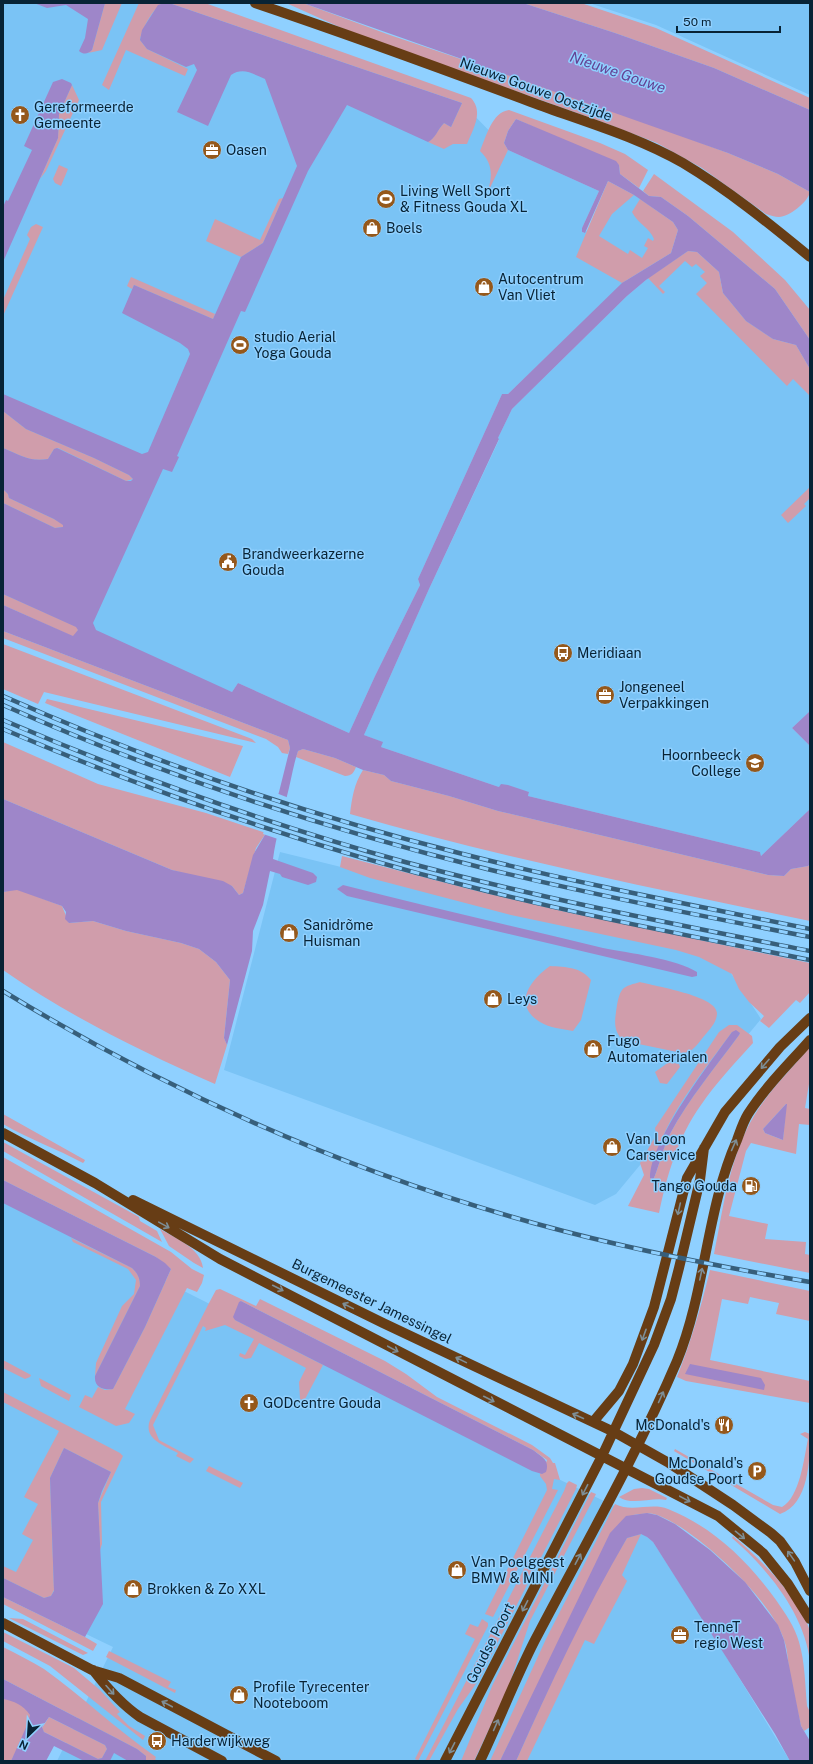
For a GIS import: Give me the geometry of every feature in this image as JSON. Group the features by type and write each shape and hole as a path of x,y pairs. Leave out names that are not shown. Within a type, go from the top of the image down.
{"main road":[{"name":"Nieuwe Gouwe Oostzijde","path":"254,3 631,138 683,164 737,200 810,257"},
{"name":"Nieuwe Gouwe Oostzijde","path":"788,240 810,264"},
{"path":"593,1422 619,1391 633,1364 654,1307 687,1178 730,1106 780,1047 810,1018"},
{"path":"480,1761 534,1643 656,1408 687,1334 728,1160 748,1115 773,1082 810,1040"},
{"name":"Burgemeester Jamessingel","path":"3,1132 95,1183 220,1259 329,1314 417,1362 602,1456"},
{"path":"614,1432 654,1345 668,1306 679,1268 700,1180 704,1148"},
{"name":"Burgemeester Jamessingel","path":"95,1183 172,1218 383,1323 637,1444"},
{"name":"Goudse Poort","path":"445,1761 614,1432"},
{"path":"637,1444 733,1505 780,1541 795,1562 810,1591"},
{"path":"602,1456 718,1516 763,1553 788,1584 810,1619"},
{"path":"3,1623 92,1670 119,1678 276,1761"},
{"path":"92,1670 111,1692 140,1717 222,1761"}],"shaded area":[{"path":"3,3 141,3 158,5 169,3 462,103 508,150 599,191 582,228 582,232 584,233 633,194 645,202 678,230 508,394 502,394 418,579 420,585 375,676 349,733 238,683 232,692 3,605"},
{"path":"105,3 122,3 102,50 88,53 92,50"},
{"path":"139,3 164,3 160,5 152,14 143,30 140,40 147,49 188,69 185,76 126,50 109,90 102,85"},
{"path":"169,3 205,3 471,98 475,103 477,115 467,144 453,144 444,149 428,142 433,138 444,123 451,127 462,103"},
{"path":"286,3 303,3 387,34 628,116 728,153 778,174 810,192 809,196 793,212 779,217 766,214 702,168 657,143 353,33"},
{"path":"523,3 581,3 656,28 810,98 810,110 714,68 615,33"},
{"path":"589,3 810,3 810,95 656,25"},
{"path":"72,85 79,100 46,171 40,179 58,138 59,114"},
{"path":"509,110 600,143 625,154 648,170 639,188 620,174 619,165 516,119 508,131 504,143 508,150 488,190 491,179 489,164 480,151 487,132 494,120 498,115"},
{"path":"59,165 68,169 61,186 55,183 53,179"},
{"path":"654,174 733,232 785,280 810,310 810,340 775,289 688,216 661,197 649,196 643,191"},
{"path":"608,181 634,195 612,214 599,236 628,254 630,250 642,258 648,248 644,246 648,238 653,241 654,239 650,232 632,212 640,199 673,222 678,230 671,253 622,283 576,257"},
{"path":"283,198 263,243 241,257 206,241 215,219 260,240 279,199"},
{"path":"36,224 43,227 3,316 3,300 30,239 27,235 31,227"},
{"path":"688,251 746,321 773,339 810,369 810,711 792,728 810,746 810,809 761,856 760,852 528,796 529,792 499,787 381,747 382,742 364,735 512,409 627,296 646,280"},
{"path":"688,251 697,252 719,272 723,293 746,321 773,339 796,345 810,369 810,396 793,379 787,386 696,294 707,283 700,276 705,272 696,264 692,267 685,261 659,286 665,292 663,294 648,278"},
{"path":"131,277 215,314 213,319 134,285 132,289 127,286"},
{"path":"3,411 26,429 94,458 129,475 133,479 126,481 58,448 54,449 48,459 35,460 3,448"},
{"path":"810,487 810,498 804,504 806,506 788,523 781,515"},
{"path":"3,489 8,494 9,498 54,519 64,525 63,527 55,528 3,503"},
{"path":"3,594 77,627 78,630 74,637 3,605"},
{"path":"3,631 288,740 290,748 288,754 282,753 278,747 266,739 3,638"},
{"path":"3,644 252,739 256,743 44,692 38,704 3,689"},
{"path":"47,699 243,746 230,777 45,703"},
{"path":"3,742 98,784 206,813 266,833 256,848 243,893 239,895 232,886 172,870 3,799"},
{"path":"303,749 335,758 356,767 352,773 345,776 296,757 298,751"},
{"path":"363,770 384,775 391,781 449,796 498,811 768,875 784,876 791,869 808,866 810,864 810,921 637,885 522,859 350,814 355,786"},
{"path":"280,852 723,961 761,1019 616,1194 595,1205 224,1070"},
{"path":"342,856 481,892 566,912 810,963 810,992 800,1003 796,1000 769,1028 760,1021 764,1016 749,1002 739,989 732,974 699,957 676,950 511,915 370,878 340,867"},
{"path":"17,889 62,906 69,923 93,921 126,931 181,943 199,949 216,962 230,980 224,1038 227,1045 215,1084 106,1032 54,1003 3,970 3,892"},
{"path":"550,966 573,968 583,972 591,980 581,1020 573,1031 548,1026 540,1022 527,1008 527,993 531,985 536,978"},
{"path":"640,982 671,989 707,1002 714,1007 717,1013 715,1022 698,1044 686,1053 624,1041 620,1037 615,1024 619,995 626,987"},
{"path":"729,1025 737,1025 752,1036 753,1043 713,1089 693,1117 674,1157 659,1213 628,1206 644,1175 640,1163 656,1135 655,1128 719,1032","holes":["732,1032 740,1033 677,1121 670,1134 654,1178 650,1178 657,1151 664,1135 690,1089"]},
{"path":"810,1047 810,1078 805,1108 810,1109 810,1125 799,1124 796,1154 751,1143 746,1151 729,1216 768,1224 765,1239 806,1242 805,1254 810,1255 810,1273 714,1254 729,1179 741,1142 759,1108 777,1084","holes":["786,1104 783,1140 765,1133 763,1129"]},
{"path":"669,1062 679,1064 680,1067 667,1084 660,1083 655,1072"},
{"path":"3,1114 85,1160 84,1162 83,1163 3,1124"},
{"path":"3,1142 139,1217 140,1221 157,1231 162,1242 3,1151"},
{"path":"3,1157 171,1252 192,1269 204,1275 197,1292 187,1288 125,1409 135,1414 129,1423 116,1426 79,1407 85,1395 92,1398 98,1387 105,1390 113,1389 145,1327 171,1269 156,1257 3,1180"},
{"path":"3,1200 548,1474 633,1515 647,1537 653,1542 706,1624 790,1761 57,1761 113,1647 3,1594"},
{"path":"160,1229 180,1240 192,1249 198,1255 203,1268 169,1246"},
{"path":"71,1238 132,1268 140,1281 140,1286 95,1376 96,1363 122,1306 134,1294 136,1280 128,1269 73,1242"},
{"path":"710,1270 810,1291 810,1321 776,1314 779,1303 750,1297 748,1304 722,1299 710,1360 810,1381 810,1403 686,1381 677,1377 687,1351"},
{"path":"220,1289 256,1306 260,1299 385,1361 406,1374 437,1397 532,1445 550,1458 553,1463 555,1463 560,1480 554,1479 552,1489 558,1490 493,1617 485,1614 547,1490 546,1484 540,1476 540,1473 542,1474 547,1460 533,1450 241,1301 235,1320 323,1365 304,1401 300,1399 299,1382 306,1368 259,1343 251,1358 245,1359 239,1356 240,1353 245,1355 254,1339 225,1325 205,1331 206,1328 203,1326 153,1425 159,1440 194,1459 190,1463 176,1456 178,1453 156,1441 152,1437 149,1432 150,1420 209,1303 216,1290"},
{"path":"3,1360 31,1375 30,1377 25,1379 3,1368"},
{"path":"39,1378 71,1395 69,1401 41,1386"},
{"path":"3,1392 120,1453 123,1456 101,1502 102,1544 100,1550 98,1503 111,1472 64,1448 50,1478 54,1590 51,1596 44,1598 3,1578 3,1566 16,1572 33,1540 22,1534 38,1504 24,1497 59,1431 3,1402"},
{"path":"805,1432 810,1434 806,1480 797,1501 790,1509 780,1514 674,1451 675,1449 773,1505 782,1507 793,1495 797,1486 803,1466 808,1439 800,1434"},
{"path":"209,1466 243,1483 240,1488 206,1471"},
{"path":"569,1481 577,1485 576,1489 478,1681 458,1709 429,1761 425,1761 567,1483"},
{"path":"634,1489 649,1489 667,1498 666,1500 629,1501 619,1497"},
{"path":"591,1492 596,1494 530,1621 508,1689 474,1761 461,1761 493,1684"},
{"path":"615,1504 628,1508 662,1507 684,1516 715,1535 754,1572 783,1610 797,1636 804,1666 807,1706 810,1712 810,1727 804,1731 801,1726 784,1640 777,1624 765,1606 731,1568 691,1535 673,1523 657,1515 642,1514 633,1515 530,1700 500,1761 490,1761 546,1639"},
{"path":"641,1534 622,1575 627,1581 594,1644 585,1640 527,1761 516,1761 568,1648 596,1592 627,1538"},
{"path":"733,1536 778,1579 805,1618 810,1631 810,1662 807,1644 801,1627 782,1593 758,1563 732,1538"},
{"path":"3,1597 97,1644 93,1651 3,1604"},
{"path":"9,1618 23,1619 88,1653 83,1655"},
{"path":"482,1619 488,1623 488,1626 417,1761 415,1759 475,1639 465,1634 470,1624 478,1627"},
{"path":"3,1632 74,1668 100,1690 120,1712 117,1714 129,1726 145,1736 143,1740 50,1666 3,1641"},
{"path":"3,1647 44,1669 156,1757 155,1759 158,1761 146,1761 146,1756 137,1749 3,1679"},
{"path":"109,1651 171,1682 168,1687 176,1690 175,1693 106,1657"},
{"path":"3,1694 37,1711 11,1761 3,1761"},
{"path":"49,1717 105,1745 107,1749 102,1758 98,1759 44,1732 42,1728"}],"water":[{"path":"34,3 105,3 92,50 86,54 79,51 85,38 88,19 66,5 47,8"},
{"path":"169,3 462,103 451,127 444,123 433,139 428,142 347,105 308,171 245,312 241,311 177,456 179,457 172,472 163,469 93,623 96,630 232,692 238,683 349,733 375,676 420,585 418,579 502,394 508,394 622,283 671,253 678,230 673,222 634,195 608,181 585,233 582,232 582,228 599,191 508,150 504,143 508,131 516,119 616,161 619,165 620,174 649,196 661,197 688,216 775,289 810,340 810,369 796,345 773,339 746,321 723,293 719,272 697,252 688,251 646,280 627,296 512,409 364,735 383,742 381,747 499,787 501,784 508,785 529,792 528,796 760,852 761,856 810,809 810,864 808,866 791,869 784,876 768,875 498,811 449,796 391,781 384,775 363,770 335,758 303,749 298,751 296,757 277,835 273,859 313,873 317,877 316,882 308,885 282,877 280,874 270,871 263,905 253,931 252,951 227,1045 224,1038 230,980 216,962 199,949 181,943 126,931 93,921 69,923 65,919 66,912 62,906 17,890 3,892 3,799 172,870 223,881 232,886 239,895 243,893 253,855 266,833 279,792 290,748 288,740 3,631 3,605 73,636 78,630 76,627 3,594 3,503 55,528 63,527 63,525 54,519 9,498 8,494 3,489 3,448 30,459 41,460 48,459 54,449 57,448 126,481 131,481 133,479 129,475 94,458 26,429 3,411 3,394 142,454 148,452 190,354 188,349 180,343 122,313 134,285 213,319 241,257 263,243 297,166 265,79 252,73 244,71 231,75 208,126 177,112 197,70 194,64 186,67 147,49 140,40 142,30 158,5"},
{"name":"Nieuwe Gouwe","path":"303,3 523,3 615,33 714,68 810,110 810,192 778,174 728,153"},
{"path":"62,79 71,83 72,85 59,114 58,138 3,262 3,207 6,200 8,201 32,150 24,146 53,82"},
{"path":"810,711 810,746 792,728"},
{"path":"343,885 603,948 678,963 697,972 697,976 692,977 347,896 337,889"},
{"path":"736,1030 740,1033 739,1035 677,1121 670,1134 654,1178 650,1178 653,1162 670,1123 696,1082 732,1032"},
{"path":"786,1104 783,1140 765,1133 763,1129"},
{"path":"3,1180 156,1257 171,1269 145,1327 113,1389 100,1387 96,1383 95,1376 140,1286 140,1281 136,1272 132,1268 3,1203"},
{"path":"241,1301 533,1450 546,1462 546,1472 542,1474 532,1471 235,1320 233,1317 239,1302"},
{"path":"690,1364 761,1378 765,1385 764,1390 685,1374"},
{"path":"64,1448 111,1472 98,1503 103,1604 85,1637 3,1597 3,1578 44,1598 51,1596 54,1591 50,1478"},
{"path":"647,1513 657,1515 675,1524 710,1550 745,1582 778,1625 784,1640 801,1726 810,1741 810,1761 790,1761 775,1734 653,1542 641,1534 627,1538 612,1565 568,1648 516,1761 500,1761 610,1533 626,1516"},
{"path":"3,1679 137,1749 146,1756 146,1761 128,1761 114,1753 110,1761 84,1761 54,1746 46,1761 11,1761 28,1723 30,1715 18,1704 3,1699","holes":["49,1717 105,1745 107,1749 102,1758 98,1759 44,1732 42,1727"]}],"pier":[{"path":"276,793 289,798 278,839 263,834"}],"railway":[{"path":"3,696 58,720 171,764 285,803 401,838 546,874 810,929"},
{"path":"3,705 121,754 181,776 242,798 364,836 527,879 810,937"},
{"path":"3,720 52,741 202,798 303,832 405,862 556,899 810,951"},
{"path":"3,729 60,753 176,797 293,837 352,855 513,898 640,926 810,960"},
{"path":"3,991 124,1060 186,1091 312,1148 377,1173 509,1216 583,1236 734,1269 810,1282"}],"place":[{"name":"Gereformeerde Gemeente","path":"20,115"},
{"name":"Oasen","path":"212,150"},
{"name":"Living Well Sport & Fitness Gouda XL","path":"386,199"},
{"name":"Boels","path":"372,228"},
{"name":"Autocentrum Van Vliet","path":"484,287"},
{"name":"studio Aerial Yoga Gouda","path":"240,345"},
{"name":"Brandweerkazerne Gouda","path":"228,562"},
{"name":"Meridiaan","path":"563,653"},
{"name":"Jongeneel Verpakkingen","path":"605,695"},
{"name":"Hoornbeeck College","path":"755,763"},
{"name":"Sanidrõme Huisman","path":"289,933"},
{"name":"Leys","path":"493,999"},
{"name":"Fugo Automaterialen","path":"593,1049"},
{"name":"Van Loon Carservice","path":"612,1147"},
{"name":"Tango Gouda","path":"751,1186"},
{"name":"GODcentre Gouda","path":"249,1403"},
{"name":"McDonald's","path":"724,1425"},
{"name":"McDonald's Goudse Poort","path":"757,1471"},
{"name":"Van Poelgeest BMW & MINI","path":"457,1570"},
{"name":"Brokken & Zo XXL","path":"133,1589"},
{"name":"TenneT regio West","path":"680,1635"},
{"name":"Profile Tyrecenter Nooteboom","path":"239,1695"},
{"name":"Harderwijkweg","path":"157,1741"}]}
